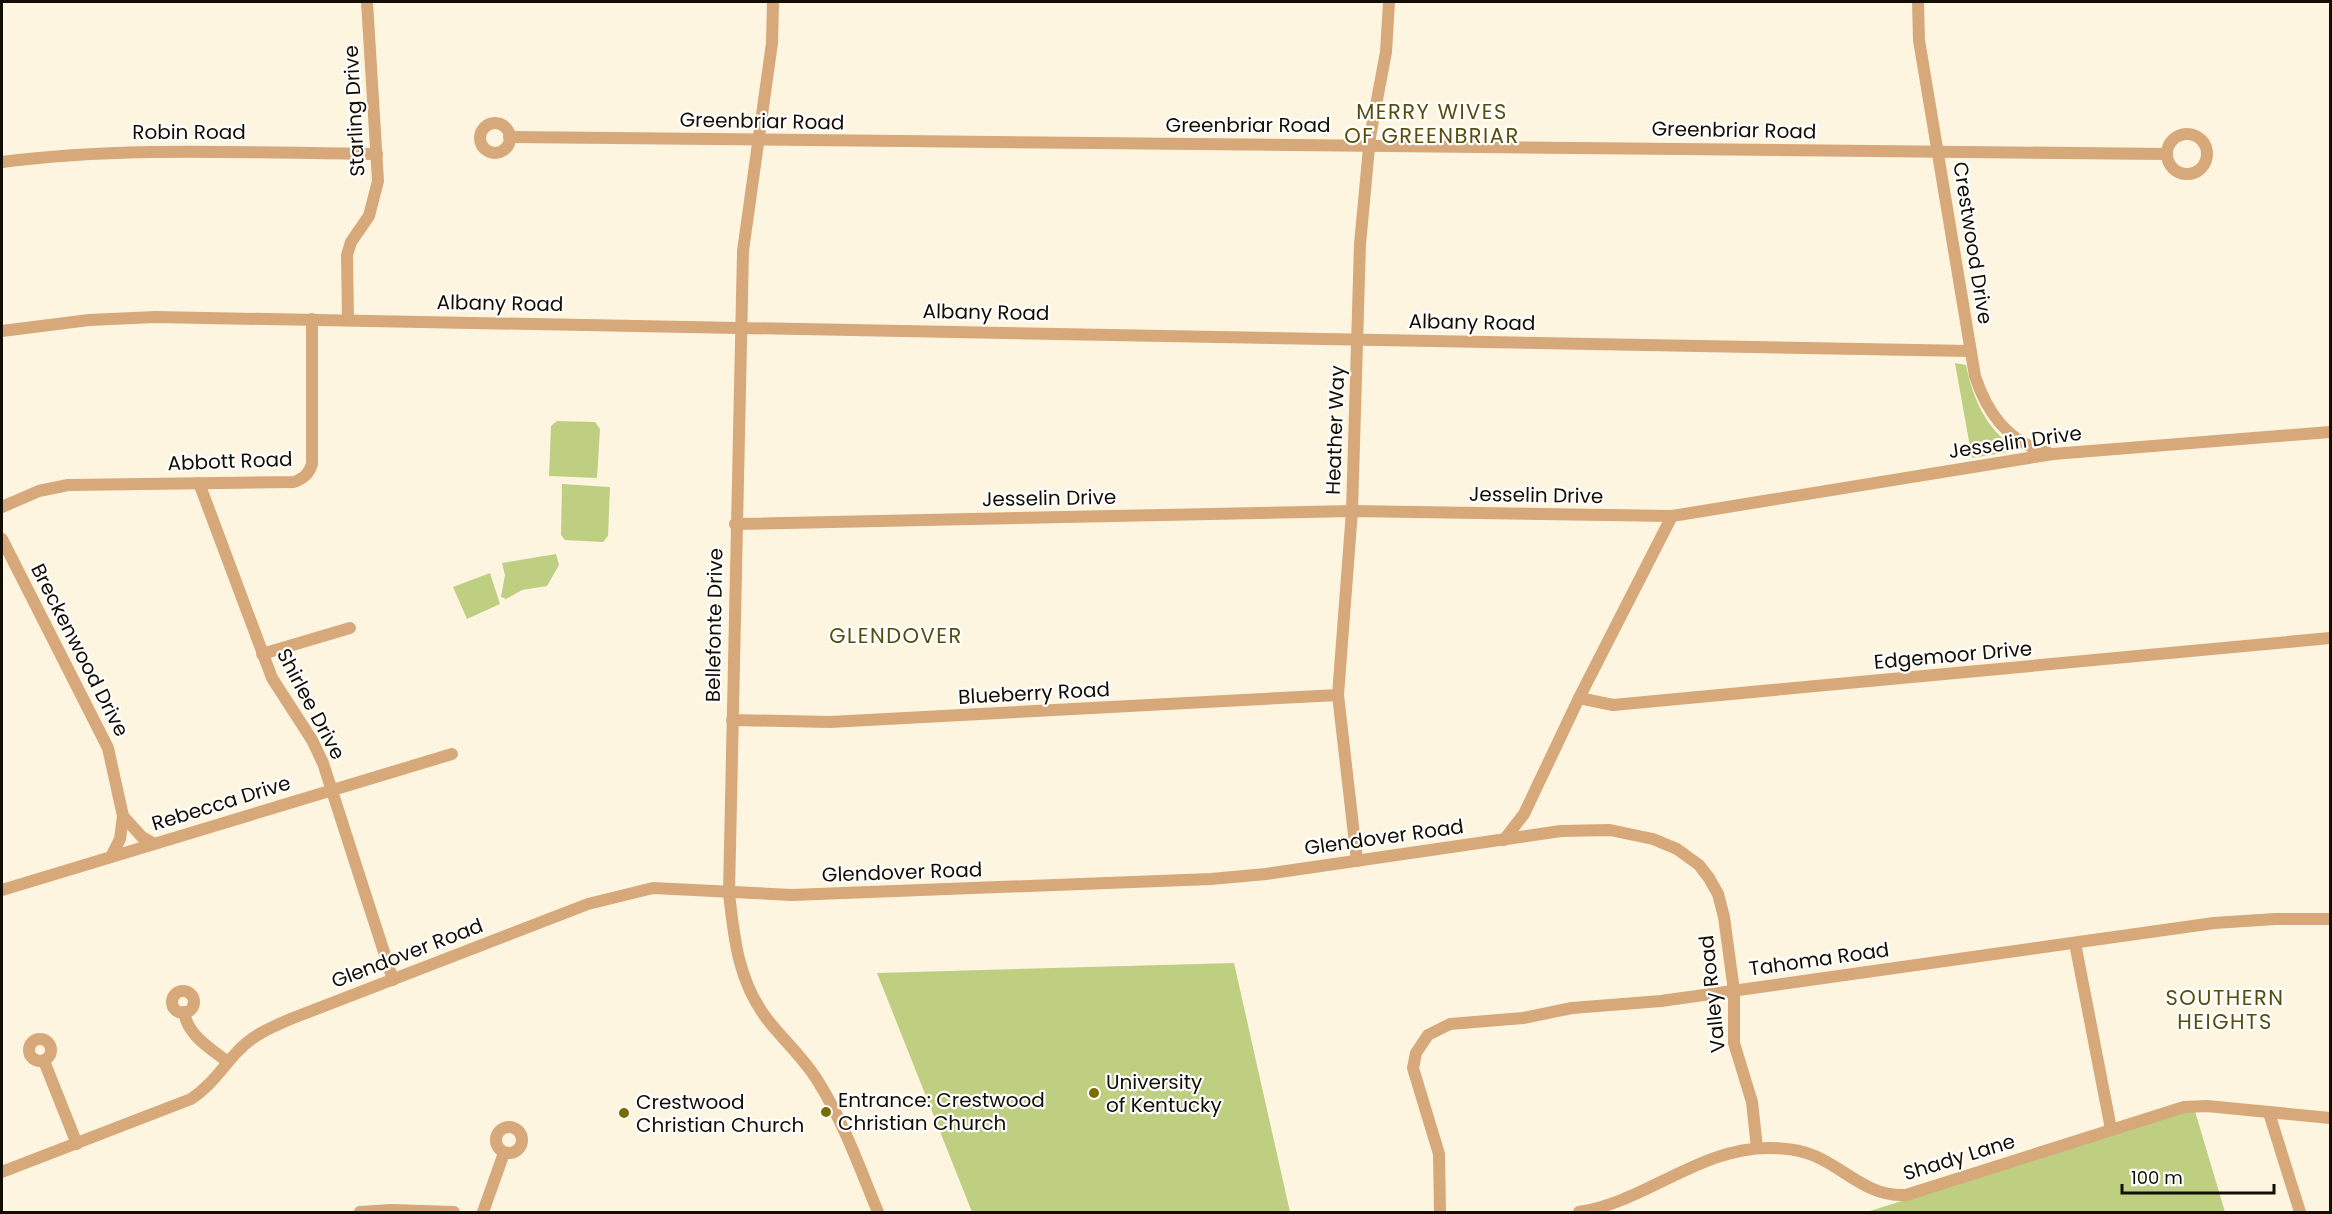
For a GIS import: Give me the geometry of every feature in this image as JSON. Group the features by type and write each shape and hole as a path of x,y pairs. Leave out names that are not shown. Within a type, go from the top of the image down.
{"street":[{"name":"Starling Drive","path":"348,320 347,255 351,242 369,216 376,194 377,154 367,2"},
{"name":"Bellefonte Drive","path":"772,2 772,43 742,251 729,893 736,951 746,982 767,1018 807,1064 836,1111 878,1212"},
{"name":"Heather Way","path":"1357,861 1338,696 1352,511 1358,270 1370,146 1386,52 1389,2"},
{"name":"Crestwood Drive","path":"1918,2 1919,40 1970,351 1980,391 1992,417 2022,442 2053,454"},
{"name":"Greenbriar Road","path":"509,136 2166,154"},
{"name":"Robin Road","path":"2,162 62,154 149,151 377,154"},
{"name":"Albany Road","path":"2,331 127,318 312,319 1970,351"},
{"name":"Abbott Road","path":"2,507 39,491 68,485 294,482 308,473 312,464 312,319"},
{"name":"Jesselin Drive","path":"735,524 1352,511 1672,516 2053,454 2331,432"},
{"name":"Shirlee Drive","path":"199,483 272,678 312,740 331,789 393,980"},
{"path":"1503,840 1514,830 1524,814 1672,516"},
{"name":"Breckenwood Drive","path":"2,539 103,734 111,759 123,816 120,839 111,857"},
{"path":"262,654 350,628"},
{"name":"Edgemoor Drive","path":"1580,698 1613,705 2331,638"},
{"name":"Blueberry Road","path":"732,720 830,722 1338,696"},
{"name":"Rebecca Drive","path":"2,890 452,753"},
{"path":"123,816 142,837 154,844"},
{"name":"Valley Road","path":"1503,840 1593,829 1624,832 1677,849 1703,870 1718,894 1734,991 1734,1043 1752,1102 1757,1148"},
{"name":"Glendover Road","path":"2,1172 191,1099 216,1079 228,1062 259,1033 588,904 637,890 665,887 729,893 792,895 1200,880 1266,874 1503,840"},
{"name":"Tahoma Road","path":"1440,1212 1436,1141 1413,1068 1421,1044 1437,1029 1450,1024 1523,1018 1572,1008 1661,1002 2214,923 2331,919"},
{"path":"2075,943 2111,1129"},
{"path":"184,1012 186,1025 193,1034 228,1062"},
{"path":"44,1060 77,1144"},
{"name":"Shady Lane","path":"1579,1212 1613,1205 1696,1165 1735,1152 1757,1148 1806,1153 1824,1160 1866,1187 1888,1195 1906,1195 2111,1129 2195,1106 2331,1118"},
{"path":"2269,1113 2300,1212"},
{"path":"483,1212 504,1153"},
{"path":"360,1212 391,1210 454,1212"}],"green space":[{"path":"1955,363 1966,365 1972,389 1988,422 2015,448 2014,451 1972,458"},
{"path":"557,421 595,422 600,429 597,478 549,476 551,426"},
{"path":"562,484 610,487 608,536 603,542 565,540 561,535"},
{"path":"556,554 559,565 547,586 522,590 506,599 501,597 505,575 502,563"},
{"path":"490,573 500,604 467,619 453,587"},
{"name":"University of Kentucky","path":"1234,963 1290,1212 972,1212 877,973"},
{"path":"2194,1108 2225,1212 1867,1212"}],"place":[{"name":"University of Kentucky","path":"1094,1093"},
{"name":"Entrance: Crestwood Christian Church","path":"826,1112"},
{"name":"Crestwood Christian Church","path":"624,1113"}],"district":[{"name":"MERRY WIVES OF GREENBRIAR","path":"1432,123"},
{"name":"GLENDOVER","path":"896,635"},
{"name":"SOUTHERN HEIGHTS","path":"2225,1009"}]}
